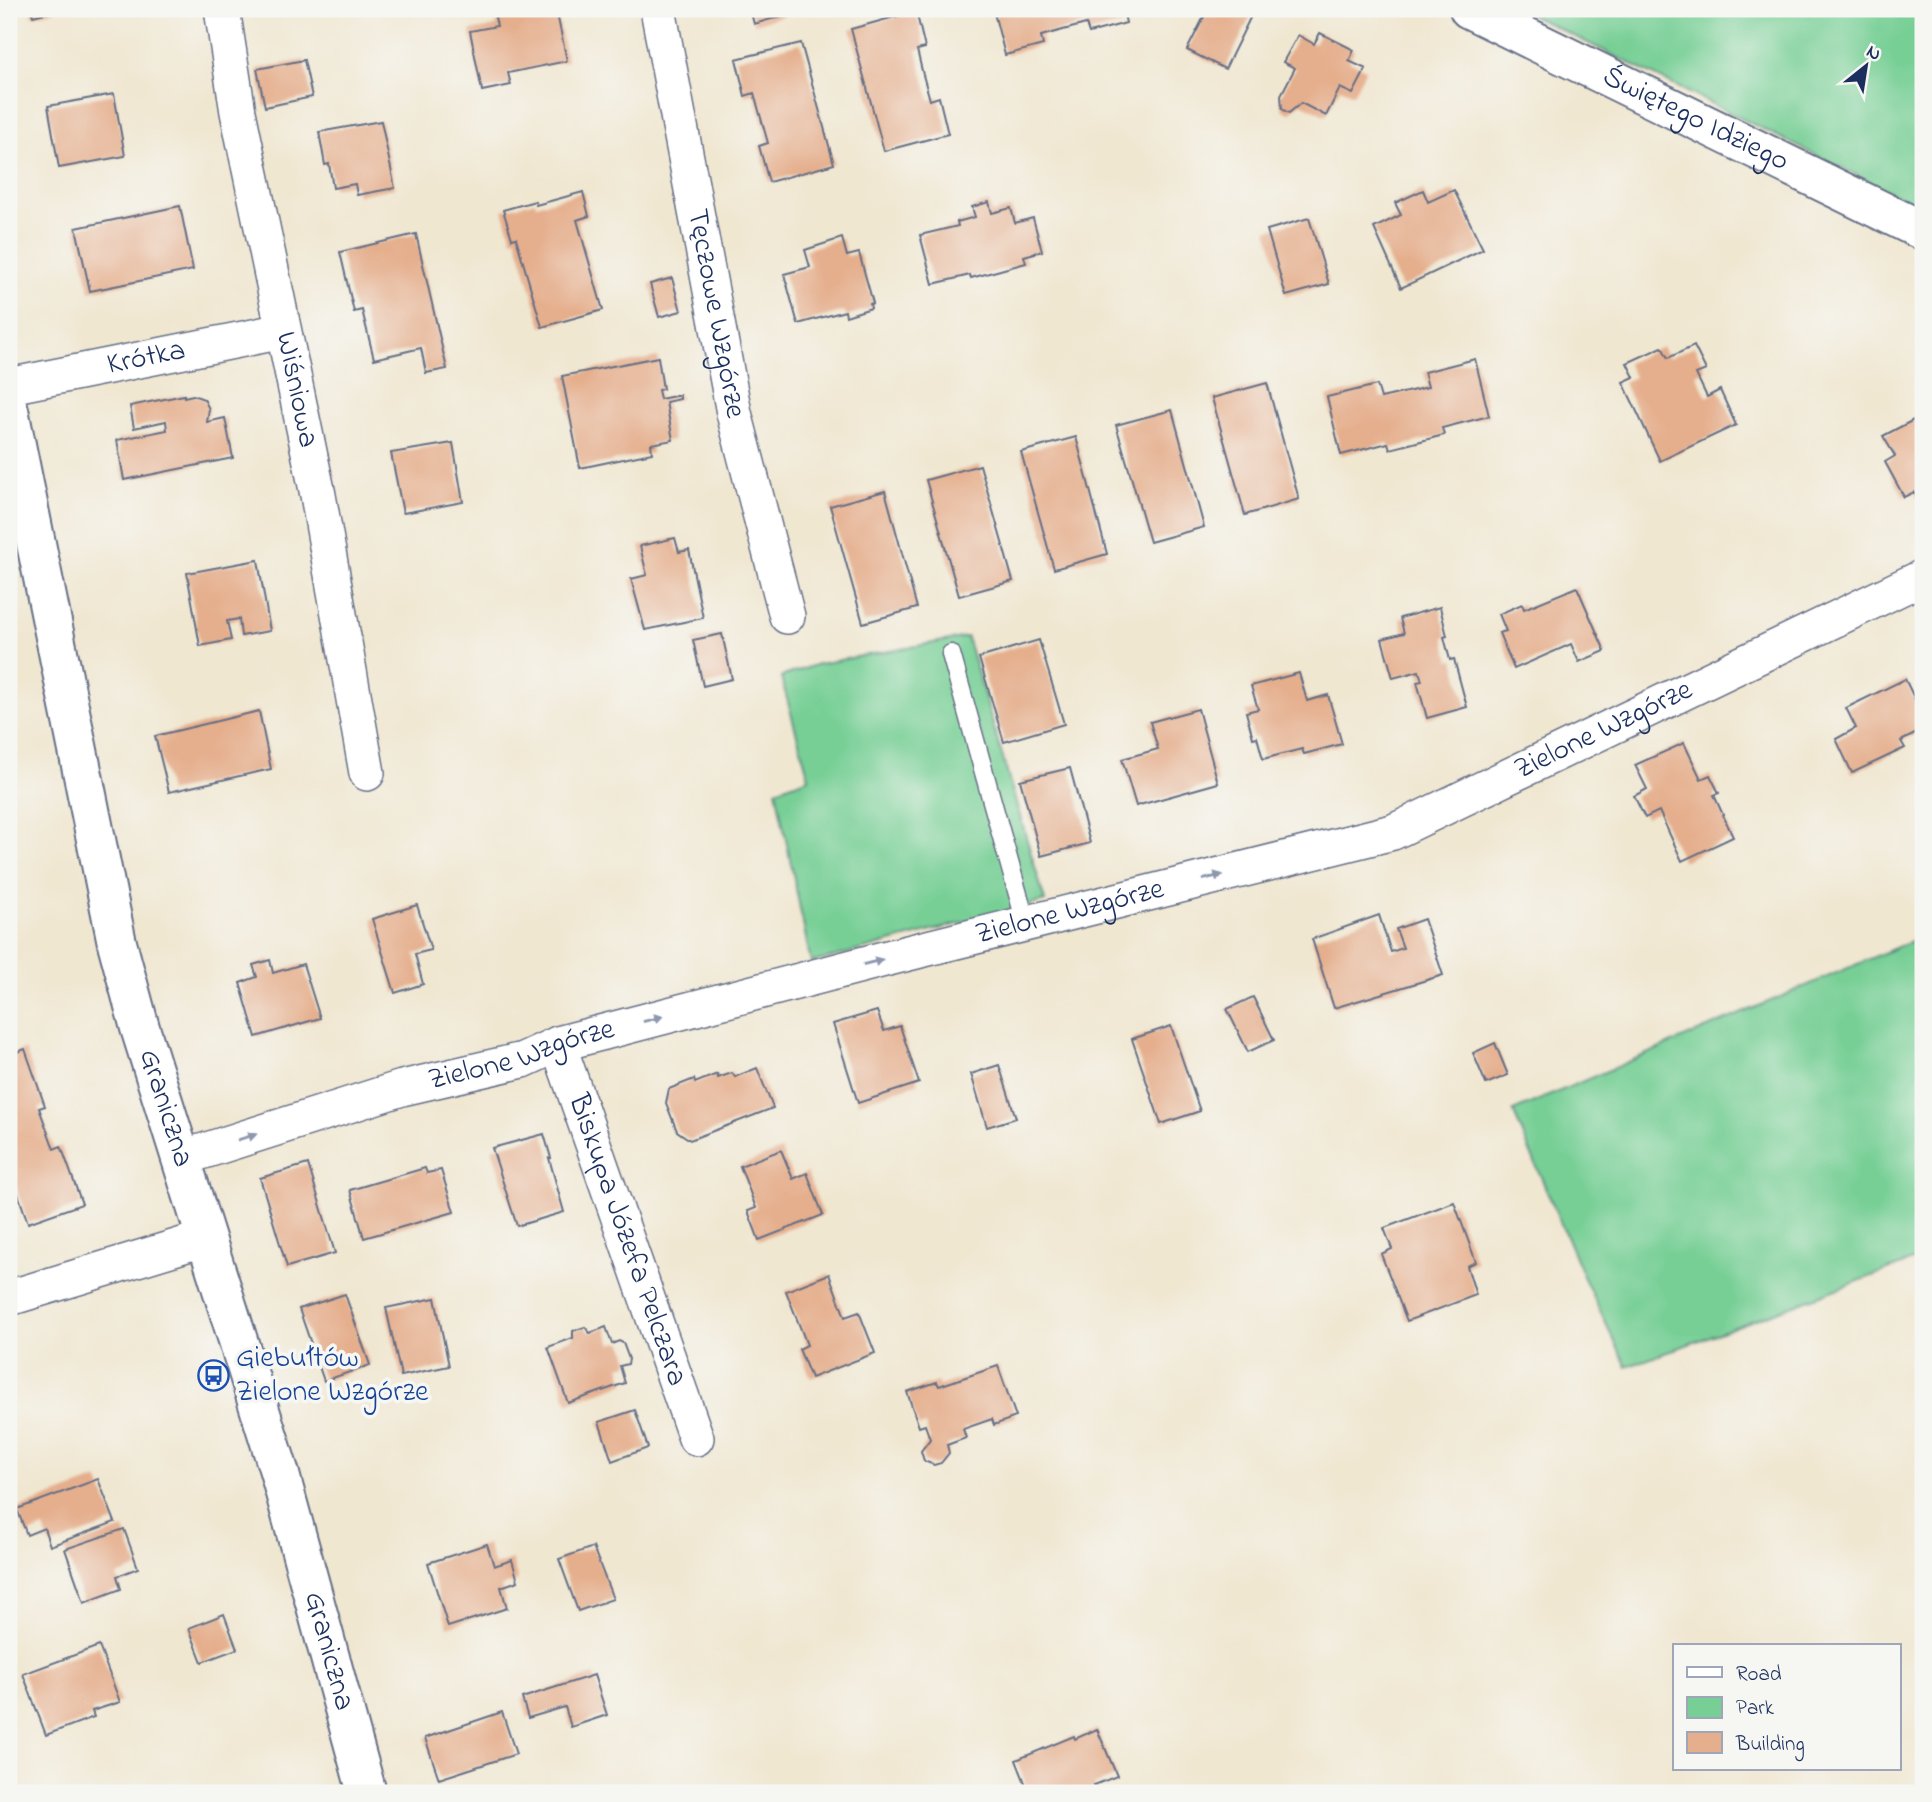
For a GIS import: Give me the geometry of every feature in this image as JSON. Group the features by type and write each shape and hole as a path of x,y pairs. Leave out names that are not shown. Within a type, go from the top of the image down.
{"street":[{"name":"Wiśniowa","path":"222,9 238,112 318,495 367,773"},
{"name":"Tęczowe Wzgórze","path":"657,9 734,413 787,616"},
{"name":"Świętego Idziego","path":"1469,9 1923,231"},
{"name":"Krótka","path":"9,386 283,331"},
{"name":"Graniczna","path":"9,410 117,943 140,1028 279,1471 368,1793"},
{"name":"Zielone Wzgórze","path":"182,1158 402,1088 523,1060 558,1044 1026,923 1393,832 1923,577"},
{"name":"Biskupa Józefa Pelczara","path":"558,1044 696,1438"},
{"path":"9,1298 206,1238"}],"lane":[{"path":"951,654 1026,923"}],"green space":[{"path":"1923,9 1923,208 1521,10"},
{"path":"967,637 1045,901 811,963 776,790 809,778 781,677 818,664"},
{"path":"1923,936 1923,1257 1627,1367 1584,1278 1513,1111"}],"building":[{"path":"31,9 56,9 57,10 33,16"},
{"path":"493,9 556,9 567,61 508,73 511,85 482,91 470,31 497,26"},
{"path":"750,9 788,9 789,14 754,24"},
{"path":"993,9 1123,9 1126,23 1089,33 1086,24 1063,30 1041,36 1043,45 1005,55"},
{"path":"1208,9 1241,9 1252,14 1225,69 1187,50"},
{"path":"916,11 925,48 917,50 923,75 930,100 939,97 948,134 884,151 851,29"},
{"path":"1320,33 1354,50 1349,61 1366,69 1353,94 1340,88 1326,116 1301,103 1289,113 1282,109 1281,95 1295,68 1283,62 1298,35 1314,44"},
{"path":"801,43 834,164 769,182 759,146 768,143 754,93 745,96 736,59"},
{"path":"304,60 312,97 265,107 257,69"},
{"path":"114,94 125,156 59,168 48,106"},
{"path":"381,121 395,188 357,195 355,184 333,188 329,164 325,165 319,132"},
{"path":"1423,190 1428,202 1454,190 1483,249 1401,288 1374,228 1401,215 1395,203"},
{"path":"583,192 589,216 577,220 603,310 542,327 516,238 512,239 503,210 535,201 536,205"},
{"path":"989,202 992,213 1011,208 1015,223 1033,218 1042,251 1024,256 1026,263 971,278 970,275 933,284 920,235 958,226 957,222 975,217 972,207"},
{"path":"180,206 193,270 90,291 76,228"},
{"path":"1309,218 1329,284 1286,296 1267,230"},
{"path":"416,234 447,369 426,373 421,348 374,359 362,310 354,312 340,252"},
{"path":"842,238 847,256 859,253 873,303 870,304 871,308 846,316 845,311 798,324 784,274 810,267 805,250"},
{"path":"672,278 681,311 659,317 650,284"},
{"path":"1694,346 1706,370 1696,374 1707,397 1720,390 1736,425 1660,461 1623,382 1634,377 1627,363 1662,347 1668,358"},
{"path":"658,357 663,389 658,390 660,399 680,395 680,399 666,402 673,440 651,444 652,453 580,468 562,376"},
{"path":"1475,359 1489,416 1442,428 1444,435 1390,449 1388,443 1341,455 1327,397 1377,385 1381,398 1428,387 1424,372"},
{"path":"1267,383 1299,499 1245,515 1212,398"},
{"path":"184,395 204,399 209,409 207,422 225,418 233,458 124,480 117,440 167,430 166,421 134,428 130,406"},
{"path":"1172,410 1204,527 1150,542 1116,425"},
{"path":"1923,415 1923,509 1914,492 1904,497 1885,462 1895,456 1883,436"},
{"path":"1076,437 1107,554 1054,569 1021,452"},
{"path":"453,443 463,502 403,513 391,453"},
{"path":"980,465 1013,581 959,596 926,480"},
{"path":"885,491 917,608 863,623 830,506"},
{"path":"675,538 679,552 689,550 703,618 645,630 631,579 647,575 640,546"},
{"path":"258,560 270,631 241,636 239,619 227,621 231,640 200,646 187,573"},
{"path":"1577,587 1605,651 1579,662 1571,644 1514,669 1499,633 1506,631 1499,614 1522,604 1524,609"},
{"path":"1440,607 1450,660 1454,659 1467,707 1427,718 1417,682 1422,681 1419,671 1393,678 1382,639 1404,633 1400,618"},
{"path":"722,634 732,679 703,686 693,640"},
{"path":"1039,640 1064,724 1004,742 979,658"},
{"path":"1299,673 1307,701 1328,695 1342,744 1304,754 1302,749 1263,759 1257,737 1253,738 1246,712 1258,709 1251,686"},
{"path":"1905,679 1923,716 1923,730 1901,741 1905,748 1852,773 1836,739 1856,728 1846,708"},
{"path":"1198,709 1218,783 1136,806 1122,759 1158,749 1150,722"},
{"path":"259,711 271,769 169,792 155,736"},
{"path":"1684,743 1701,779 1710,775 1719,793 1714,795 1733,837 1682,861 1659,811 1645,818 1634,796 1647,789 1635,765"},
{"path":"1070,768 1090,843 1041,856 1020,780"},
{"path":"417,905 431,950 415,954 423,984 395,993 372,919"},
{"path":"1379,915 1391,952 1403,948 1396,929 1424,919 1443,975 1334,1008 1312,939"},
{"path":"270,960 273,973 303,964 320,1018 256,1037 240,983 257,977 253,965"},
{"path":"1253,997 1274,1040 1248,1052 1227,1009"},
{"path":"877,1011 884,1031 900,1026 919,1083 858,1103 833,1024"},
{"path":"1171,1026 1200,1111 1161,1124 1132,1039"},
{"path":"1495,1043 1508,1075 1486,1084 1473,1053"},
{"path":"25,1049 45,1106 39,1108 54,1149 61,1146 82,1204 28,1223 9,1168 9,1165 14,1163 9,1148 9,1055"},
{"path":"999,1065 1016,1118 987,1127 971,1074"},
{"path":"757,1068 773,1108 690,1140 677,1131 666,1103 669,1089 694,1079 695,1083 717,1074 718,1078 732,1073 735,1077"},
{"path":"544,1134 564,1212 517,1226 492,1148"},
{"path":"781,1150 793,1179 807,1173 823,1215 759,1240 748,1211 756,1208 740,1166"},
{"path":"308,1164 335,1253 287,1267 260,1178"},
{"path":"425,1168 427,1173 441,1170 454,1212 364,1238 350,1190"},
{"path":"1454,1202 1476,1262 1467,1266 1476,1295 1407,1321 1381,1254 1392,1249 1384,1228"},
{"path":"829,1274 845,1317 859,1312 875,1353 811,1378 799,1349 807,1345 786,1291"},
{"path":"345,1294 370,1365 324,1381 299,1309"},
{"path":"435,1298 449,1366 401,1376 386,1308"},
{"path":"585,1327 590,1333 606,1327 612,1344 619,1341 623,1343 629,1359 628,1364 620,1366 625,1383 568,1403 548,1347 573,1338 573,1331"},
{"path":"998,1366 1016,1417 994,1425 992,1419 963,1429 966,1438 947,1445 949,1453 941,1463 934,1465 924,1461 921,1451 930,1439 925,1425 919,1427 907,1392 937,1382 939,1386"},
{"path":"635,1410 648,1448 612,1461 599,1422"},
{"path":"98,1479 115,1522 50,1546 44,1528 27,1535 17,1509"},
{"path":"124,1529 138,1568 117,1576 121,1589 84,1603 65,1549"},
{"path":"487,1544 494,1566 512,1560 518,1581 501,1587 507,1608 448,1627 428,1563"},
{"path":"593,1547 613,1599 578,1611 559,1559"},
{"path":"224,1614 237,1649 202,1662 189,1628"},
{"path":"99,1646 120,1702 92,1711 94,1717 46,1735 23,1674"},
{"path":"594,1675 607,1715 571,1727 565,1707 528,1718 522,1698"},
{"path":"502,1712 516,1754 439,1779 425,1738"},
{"path":"1097,1729 1117,1776 1081,1793 1029,1793 1016,1760"}],"place":[{"name":"Giebułtów Zielone Wzgórze","path":"213,1376"}]}
